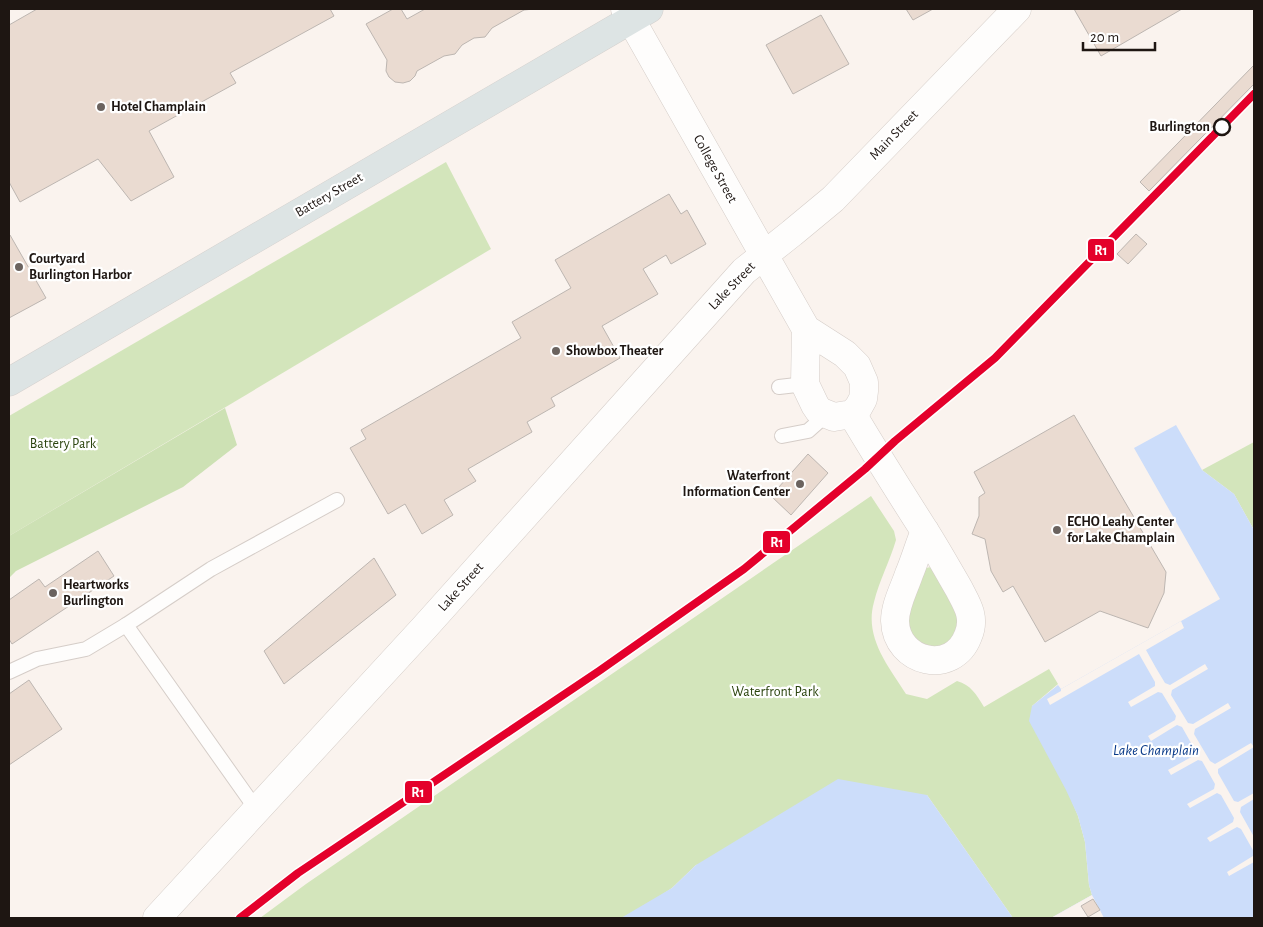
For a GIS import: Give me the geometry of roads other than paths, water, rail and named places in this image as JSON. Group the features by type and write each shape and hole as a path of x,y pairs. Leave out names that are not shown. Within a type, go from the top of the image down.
{"main road":[{"name":"Battery Street","path":"9,382 635,12"}],"street":[{"name":"Main Street","path":"764,255 833,199 1017,9"},
{"name":"College Street","path":"635,12 764,255 806,329 845,354 857,366 864,382 863,399 858,408 839,414"},
{"name":"Lake Street","path":"157,918 424,628 744,271 764,255"},
{"path":"806,329 805,384 815,405 819,411 839,414 924,531"}],"lane":[{"path":"778,387 805,384"},
{"path":"782,436 808,431 839,414"},
{"path":"9,672 37,660 86,649 211,570 337,500"},
{"path":"126,625 256,809"}],"water":[{"name":"Lake Champlain","path":"1176,425 1202,470 1234,494 1254,530 1254,918 1051,918 1092,895 1089,885 1085,842 1078,816 1029,721 1032,706 1058,685 1061,689 1220,599 1134,448"},
{"path":"838,779 927,795 1013,918 621,918 672,888 696,865"}],"railway":[{"path":"240,918 298,873 599,671 744,569 995,358 1231,118"}],"place":[{"name":"Hotel Champlain","path":"101,107"},
{"name":"Burlington","path":"1222,127"},
{"name":"Courtyard Burlington Harbor","path":"19,267"},
{"name":"Showbox Theater","path":"556,351"},
{"name":"Waterfront Information Center","path":"800,484"},
{"name":"ECHO Leahy Center for Lake Champlain","path":"1057,530"},
{"name":"Heartworks Burlington","path":"53,593"}],"park label":[{"name":"Battery Park","path":"63,444"},
{"name":"Waterfront Park","path":"775,692"}]}
